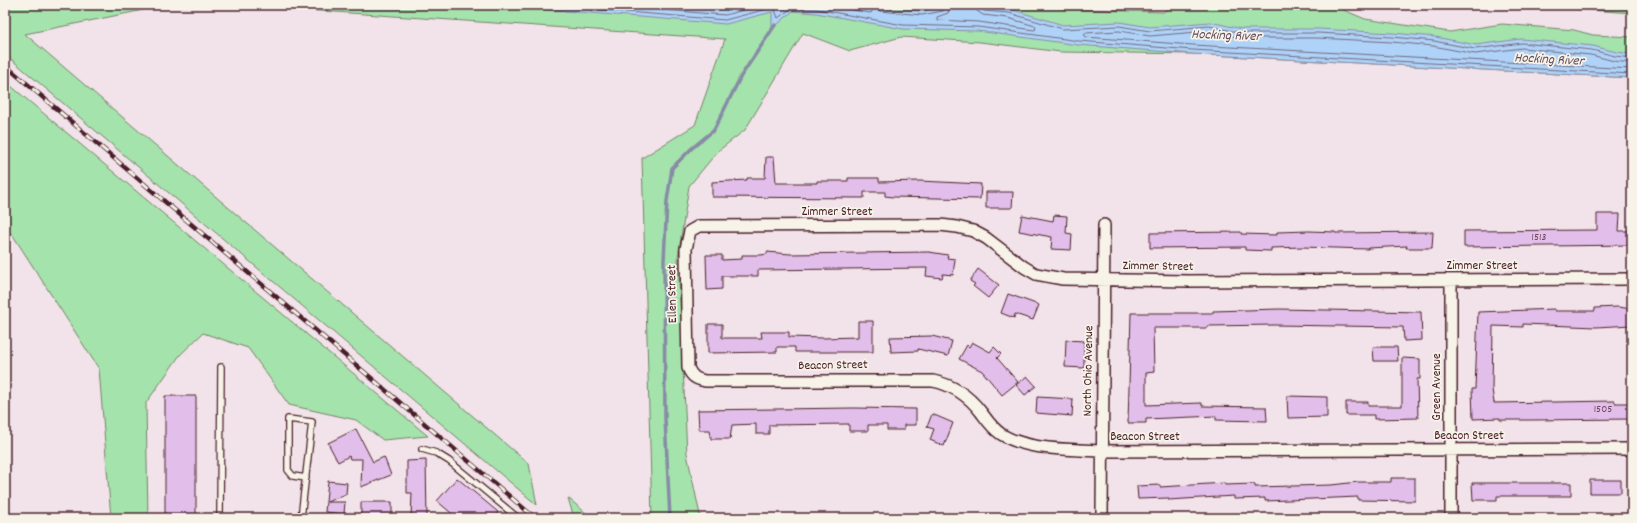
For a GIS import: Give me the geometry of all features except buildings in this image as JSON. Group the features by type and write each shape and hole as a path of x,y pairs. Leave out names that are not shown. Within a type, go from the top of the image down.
{"street":[{"name":"Zimmer Street","path":"699,226 923,225 957,227 972,231 986,238 1014,261 1036,274 1063,280 1632,279"},
{"name":"North Ohio Avenue","path":"1102,518 1104,225"},
{"name":"Ellen Street","path":"688,368 686,249 690,231 699,226"},
{"name":"Green Avenue","path":"1451,280 1451,518"},
{"name":"Beacon Street","path":"688,368 691,375 697,379 705,381 933,381 943,383 963,393 971,400 995,430 1018,442 1034,446 1102,451 1632,449"}],"lane":[{"path":"220,518 221,367"},
{"path":"301,518 306,478 312,422 288,419 288,470 293,476 306,478"},
{"path":"422,449 436,453 449,461 518,518"}],"green space":[{"path":"5,5 168,5 25,34 529,464 537,505 5,54"},
{"path":"234,5 1045,5 1066,9 1163,12 1174,5 1332,5 1365,19 1450,32 1502,24 1574,30 1593,35 1632,37 1632,78 1193,54 1061,52 980,42 901,37 850,51 803,33 745,130 718,151 689,186 678,257 687,454 700,515 699,518 652,518 642,158 695,125 725,39"},
{"path":"1525,5 1632,5 1632,13"},
{"path":"5,81 428,436 383,440 356,420 289,405 248,348 203,333 180,355 146,403 148,518 111,518 99,369 12,234 5,231"},
{"path":"568,498 592,518 574,518"}],"water":[{"name":"Hocking River","path":"491,5 871,5 890,9 922,11 951,5 1010,9 1063,25 1119,22 1150,27 1210,22 1242,29 1318,29 1392,33 1435,37 1476,45 1521,39 1593,46 1616,52 1632,54 1632,78 1193,54 1078,45 978,31 903,29 816,13 793,11 772,29 772,12 726,24"}],"waterway":[{"path":"670,518 665,419 664,260 667,201 672,168 691,149 714,130 741,76 775,25"}],"railway":[{"path":"5,65 535,518"}]}
